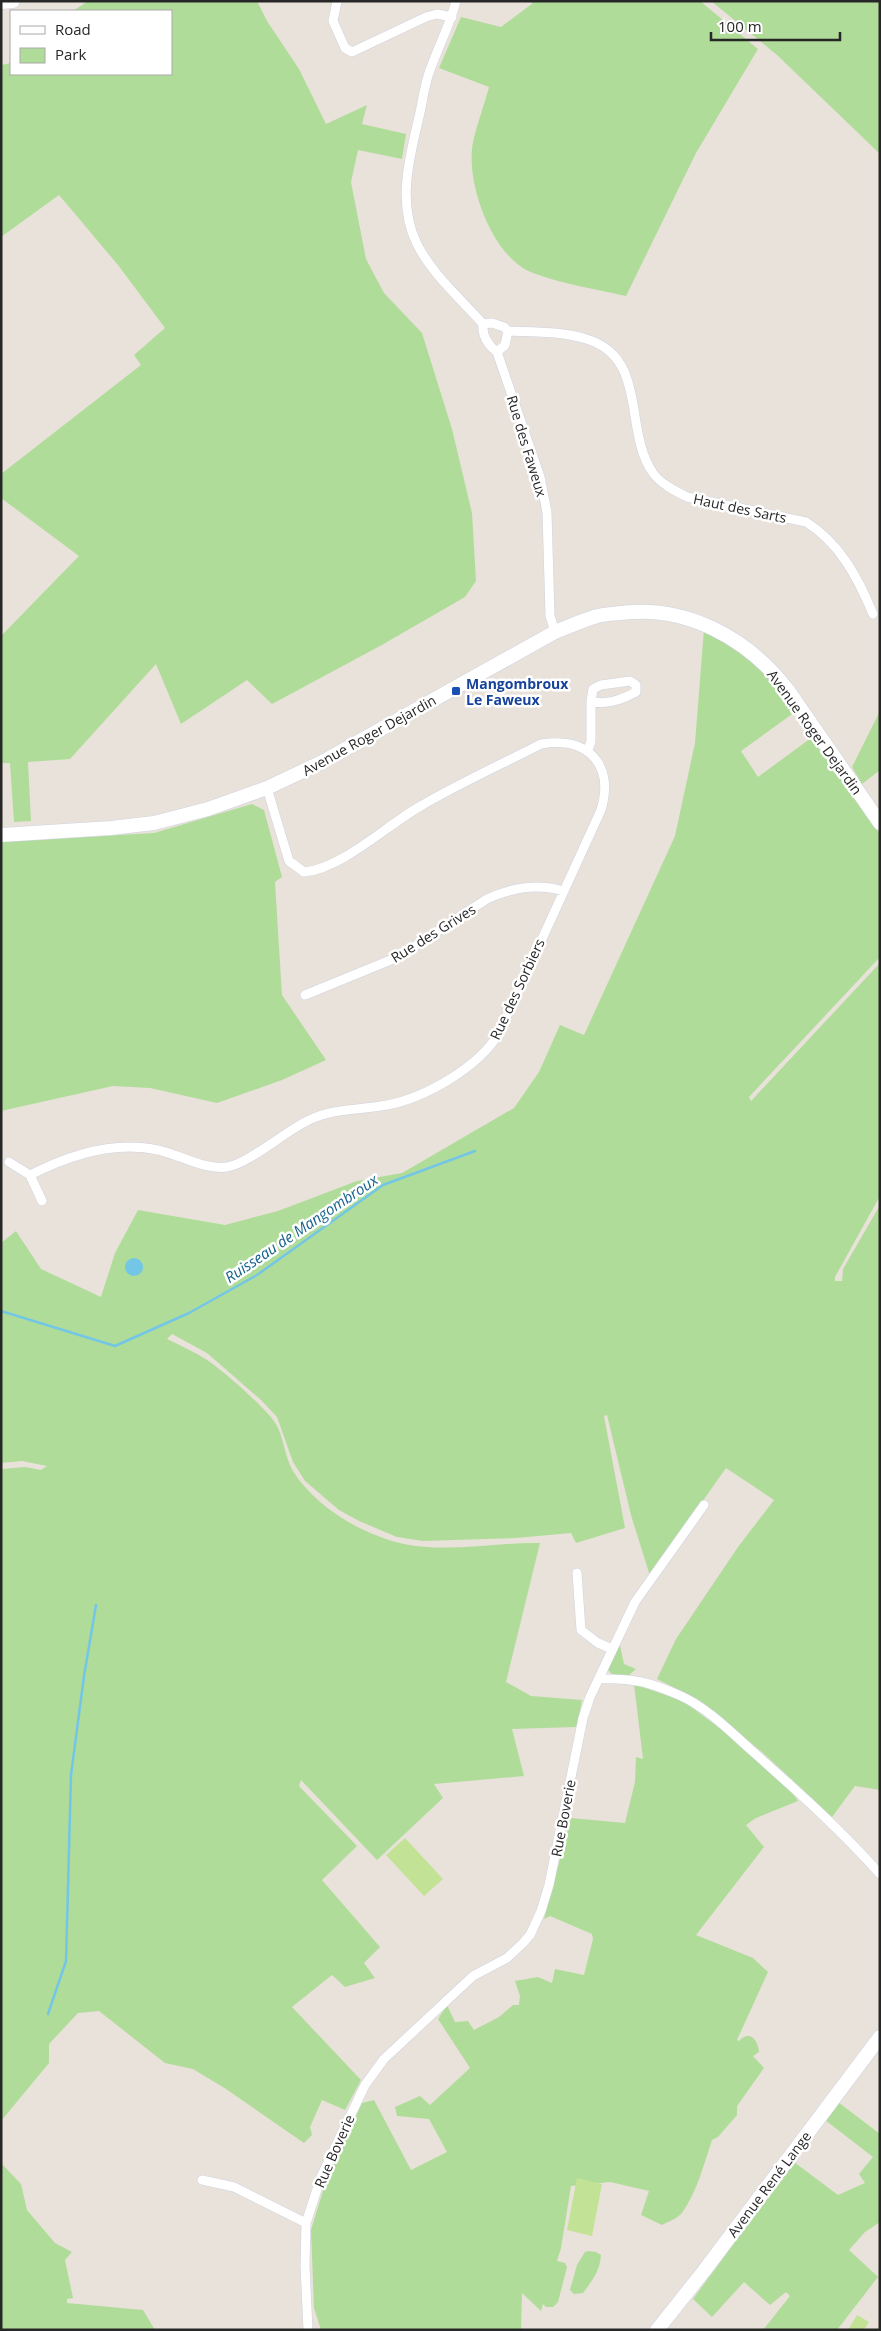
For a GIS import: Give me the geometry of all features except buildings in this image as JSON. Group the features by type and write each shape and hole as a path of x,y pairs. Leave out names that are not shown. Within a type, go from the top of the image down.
{"main road":[{"path":"1,2 13,1"},
{"name":"Avenue Roger Dejardin","path":"1,835 111,828 154,823 208,809 267,788 322,762 555,632 596,616 637,611 658,612 706,624 727,635 753,653 774,673 880,823"},
{"name":"Avenue René Lange","path":"657,2330 704,2272 880,2037"}],"street":[{"path":"337,1 333,21 345,48 352,52 426,17 437,14 452,17"},
{"path":"456,1 452,17 428,77 408,163 406,198 410,226 430,264 483,324 489,345 497,352 505,345 508,331"},
{"name":"Haut des Sarts","path":"483,324 492,323 504,327 508,331 560,334 591,340 610,350 626,373 641,449 653,474 670,488 687,497 806,522 820,530 857,576 873,614"},
{"name":"Rue des Faweux","path":"497,352 540,477 546,512 550,616 555,632"},
{"path":"267,788 288,862 304,872 316,871 337,861 418,807 541,744 559,741 588,750 591,741 591,701 593,689 601,685 630,680 636,685 636,692 623,698 599,703 591,701"},
{"name":"Rue des Sorbiers","path":"30,1175 79,1155 103,1148 125,1146 158,1150 214,1167 228,1167 246,1159 308,1120 327,1112 388,1105 428,1091 473,1063 493,1043 605,797 606,789 602,770 588,750"},
{"name":"Rue des Grives","path":"305,995 398,956 501,892 547,886 563,891"},
{"path":"9,1162 30,1175 42,1201"},
{"name":"Rue Boverie","path":"308,2330 305,2266 306,2223 324,2171 374,2071 473,1976 513,1953 530,1935 541,1911 551,1878 586,1707 635,1602 704,1505"},
{"path":"577,1573 581,1630 598,1643 612,1648"},
{"path":"599,1679 636,1679 682,1696 695,1704 776,1772 843,1835 880,1874"},
{"path":"202,2180 234,2187 306,2223"}],"green space":[{"path":"88,1 257,1 267,21 299,69 326,124 367,105 362,124 406,134 402,159 358,150 351,182 366,259 384,293 422,333 452,429 472,513 476,581 465,597 380,646 272,704 247,680 181,724 156,664 70,759 28,762 31,821 14,822 10,763 1,763 1,636 79,556 1,498 1,474 141,365 134,355 165,328 118,265 59,195 1,237 1,65 10,63 10,75 172,75 172,10 74,10"},
{"path":"528,1 700,1 758,49 696,153 626,296 555,280 533,273 518,265 505,252 494,236 478,197 473,177 473,142 489,87 439,68 461,17 501,27 533,3"},
{"path":"711,1 880,1 880,154 777,55"},
{"path":"704,629 739,647 771,676 795,712 741,751 758,777 811,738 880,834 880,957 749,1097 751,1101 880,963 880,1196 835,1277 835,1281 842,1281 843,1269 880,1205 880,1790 855,1786 832,1817 762,1752 697,1699 657,1679 676,1639 738,1547 774,1500 726,1468 650,1576 631,1515 607,1415 604,1416 625,1528 576,1543 571,1533 516,1538 423,1541 397,1537 359,1521 339,1510 305,1481 293,1462 277,1417 261,1400 207,1353 172,1334 167,1339 198,1354 214,1365 243,1389 274,1421 293,1471 314,1496 341,1518 372,1534 404,1544 438,1548 540,1543 506,1682 531,1696 582,1700 577,1727 512,1729 524,1776 434,1784 443,1798 377,1860 301,1780 299,1786 357,1846 322,1880 380,1947 364,1963 375,1978 345,1987 332,1975 292,2007 361,2080 345,2110 322,2100 310,2127 312,2135 304,2143 226,2089 193,2069 165,2063 99,2011 78,2013 49,2044 49,2063 1,2121 1,1469 25,1467 41,1470 47,1466 22,1461 1,1463 1,1243 16,1231 41,1269 101,1297 115,1253 138,1210 225,1225 278,1211 357,1181 402,1173 514,1108 539,1072 560,1025 584,1035 675,836 695,743"},
{"path":"880,711 880,770 862,784 852,767"},
{"path":"252,804 264,810 282,877 275,882 282,995 326,1060 282,1080 217,1103 150,1088 113,1086 1,1111 1,842 154,833"},
{"path":"619,1641 624,1664 636,1669 629,1675 613,1675 608,1670"},
{"path":"634,1684 683,1701 722,1730 790,1789 798,1801 756,1818 746,1825 764,1847 696,1935 753,1958 768,1972 737,2040 739,2041 749,2036 755,2040 759,2052 753,2056 764,2068 737,2106 737,2115 718,2137 712,2140 692,2196 682,2213 675,2218 662,2225 641,2215 649,2191 610,2182 571,2186 561,2248 557,2261 565,2263 567,2267 558,2302 553,2307 546,2307 543,2304 541,2311 522,2293 521,2330 321,2330 314,2308 311,2230 326,2181 362,2103 374,2100 411,2170 447,2152 429,2119 397,2116 395,2107 420,2096 430,2105 470,2068 438,2019 447,2005 455,2022 468,2021 474,2030 499,2017 513,2005 519,2005 520,1996 515,1981 538,1977 552,1983 555,1969 584,1975 593,1939 592,1934 550,1916 544,1919 571,1818 625,1823 635,1782 636,1757 643,1759"},
{"path":"405,1838 443,1879 424,1896 386,1855"},
{"path":"838,2102 880,2134 880,2222 865,2232 849,2250 878,2277 837,2330 763,2330 790,2296 786,2292 770,2305 744,2282 712,2317 693,2299 794,2162 838,2195 865,2183 859,2174 873,2157 825,2120"},
{"path":"1,2163 21,2184 27,2210 55,2243 72,2252 65,2260 73,2298 67,2299 67,2303 143,2310 155,2330 1,2330"},
{"path":"577,2178 602,2184 592,2236 567,2230"},
{"path":"589,2251 601,2255 599,2266 583,2293 574,2294 570,2290 577,2265 585,2252"},
{"path":"857,2315 869,2322 864,2330 848,2330"}],"water":[{"path":"130,1258 138,1258 143,1263 141,1274 130,1276 125,1271 125,1263"}],"waterway":[{"name":"Ruisseau de Mangombroux","path":"1,1311 115,1346 189,1313 257,1275 383,1185 475,1151"},
{"path":"48,2014 66,1961 71,1775 84,1676 96,1605"}],"place":[{"name":"Mangombroux Le Faweux","path":"456,691"}]}
